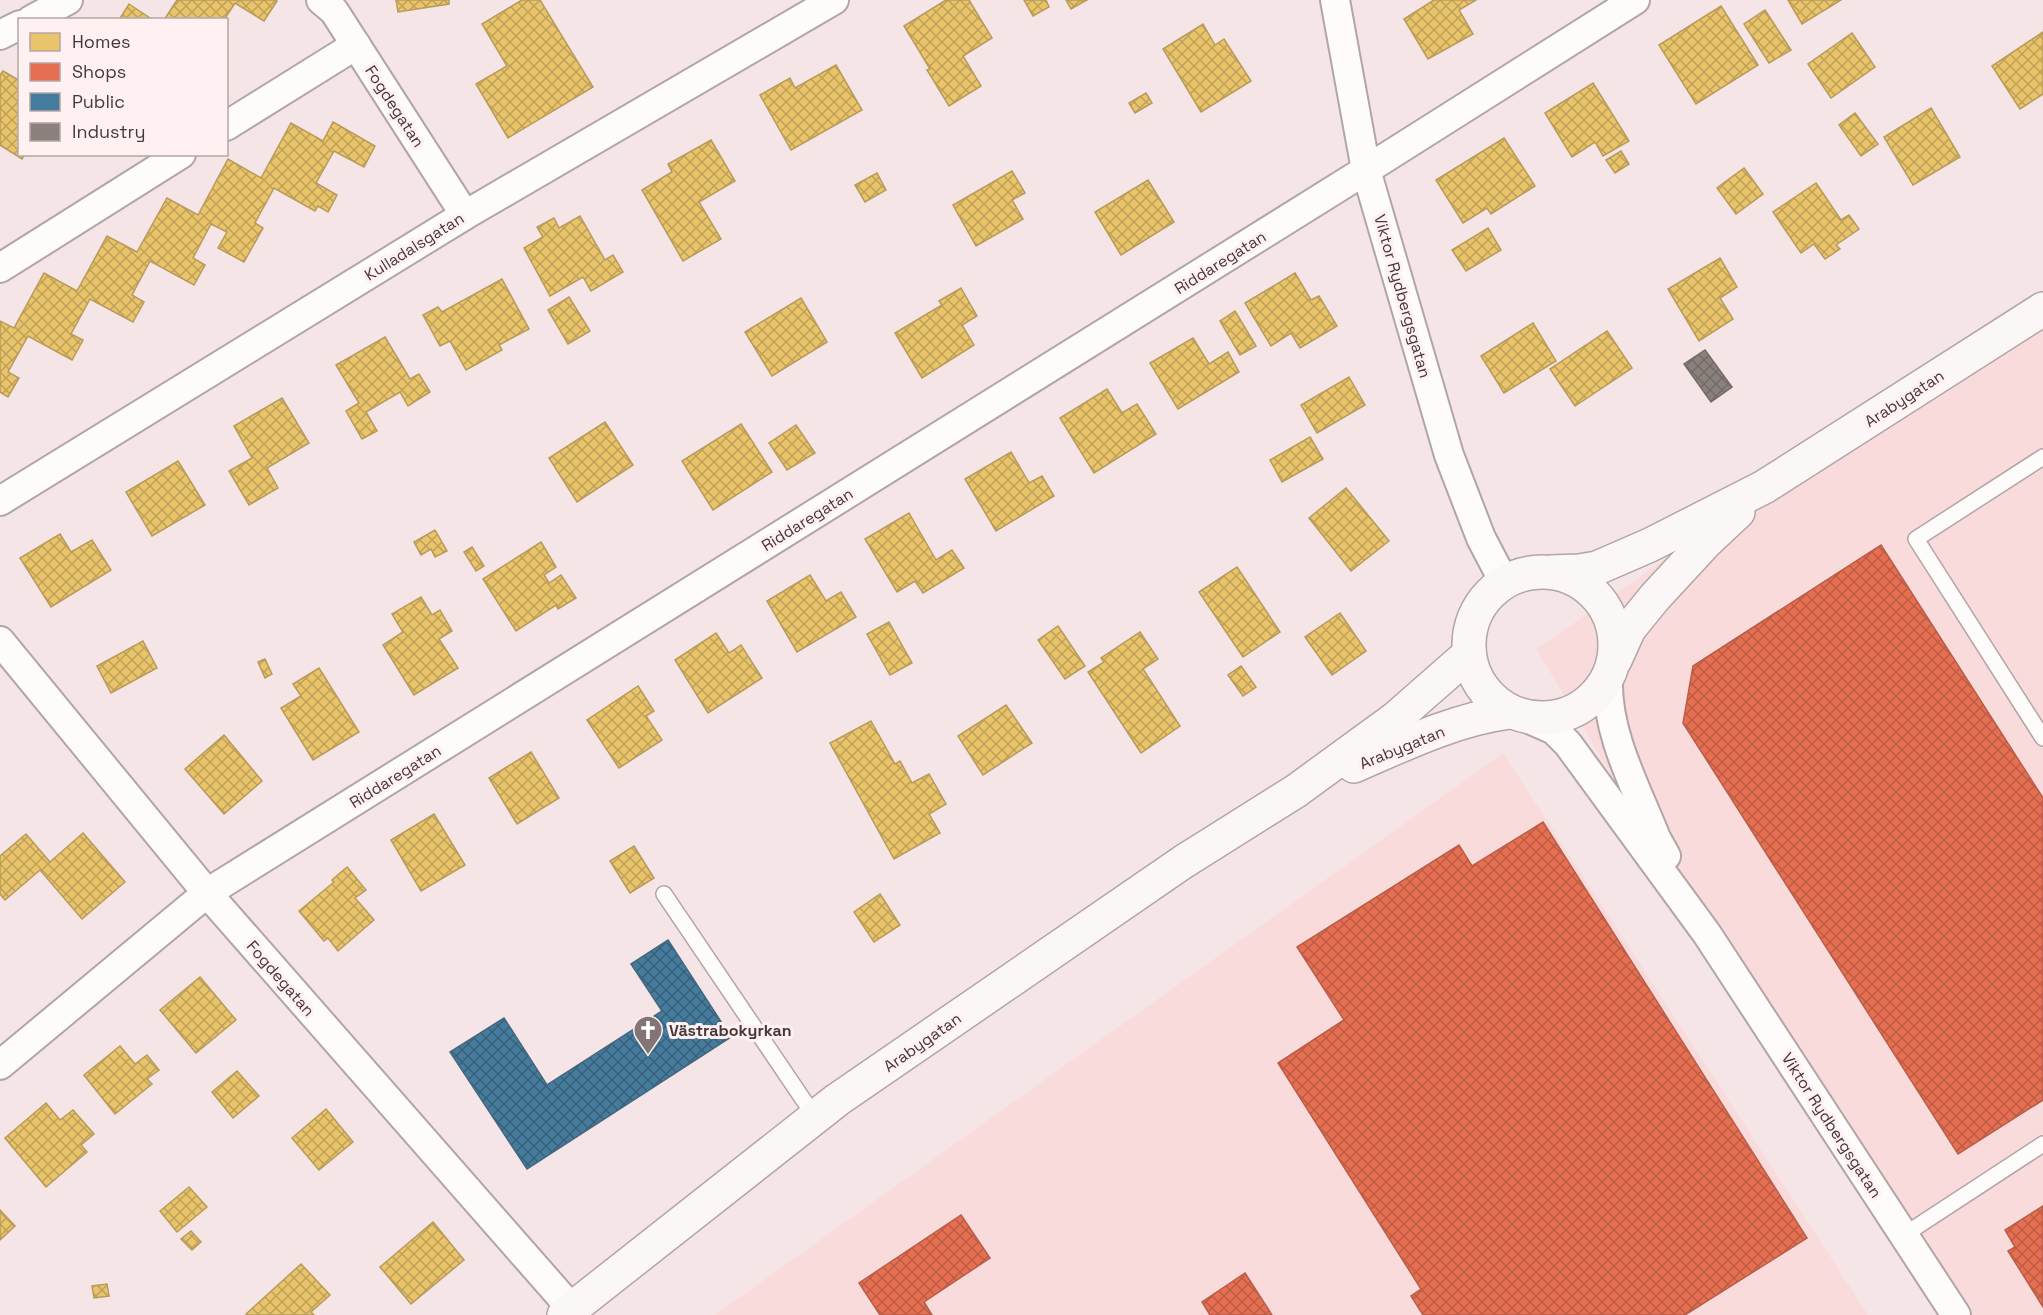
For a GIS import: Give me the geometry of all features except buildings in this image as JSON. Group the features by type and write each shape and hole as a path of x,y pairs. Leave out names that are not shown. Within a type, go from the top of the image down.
{"street":[{"path":"35,18 68,0"},
{"name":"Fogdegatan","path":"321,0 334,11 465,214"},
{"name":"Kulladalsgatan","path":"0,501 465,214 834,0"},
{"name":"Viktor Rydbergsgatan","path":"1335,0 1366,170 1449,455 1481,538 1504,582"},
{"name":"Riddaregatan","path":"0,1065 207,893 1635,0"},
{"path":"0,35 18,26"},
{"path":"228,125 356,45"},
{"path":"0,268 178,156"},
{"name":"Arabygatan","path":"1551,572 1597,568 1650,545 1764,487 2043,309"},
{"name":"Arabygatan","path":"1610,671 1629,629 1705,543 1764,487"},
{"path":"1551,572 1581,583 1593,592 1602,604 1612,623 1614,633 1615,643 1610,671 1593,698 1574,712 1551,718 1519,715 1494,701 1480,686 1469,654 1468,638 1477,610 1493,590 1504,582 1530,573 1551,572"},
{"name":"Fogdegatan","path":"0,641 207,893 568,1312"},
{"name":"Arabygatan","path":"568,1312 816,1117 1183,862 1296,791 1396,718 1469,654"},
{"name":"Viktor Rydbergsgatan","path":"1610,671 1607,699 1612,724 1656,838 1707,934"},
{"name":"Arabygatan","path":"1296,791 1410,741 1491,715 1519,715"},
{"name":"Viktor Rydbergsgatan","path":"1519,715 1554,730 1568,744 1707,934 1956,1315"}],"lane":[{"path":"2043,457 1916,539 2043,738"},
{"path":"664,894 816,1117"},
{"path":"1904,1235 2043,1144"}],"shaded area":[{"path":"2043,309 2043,1315 1956,1315 1707,934 1536,649 1764,487"},
{"path":"1503,753 1868,1315 715,1315"}],"place":[{"name":"Västrabokyrkan","path":"648,1056"}]}
